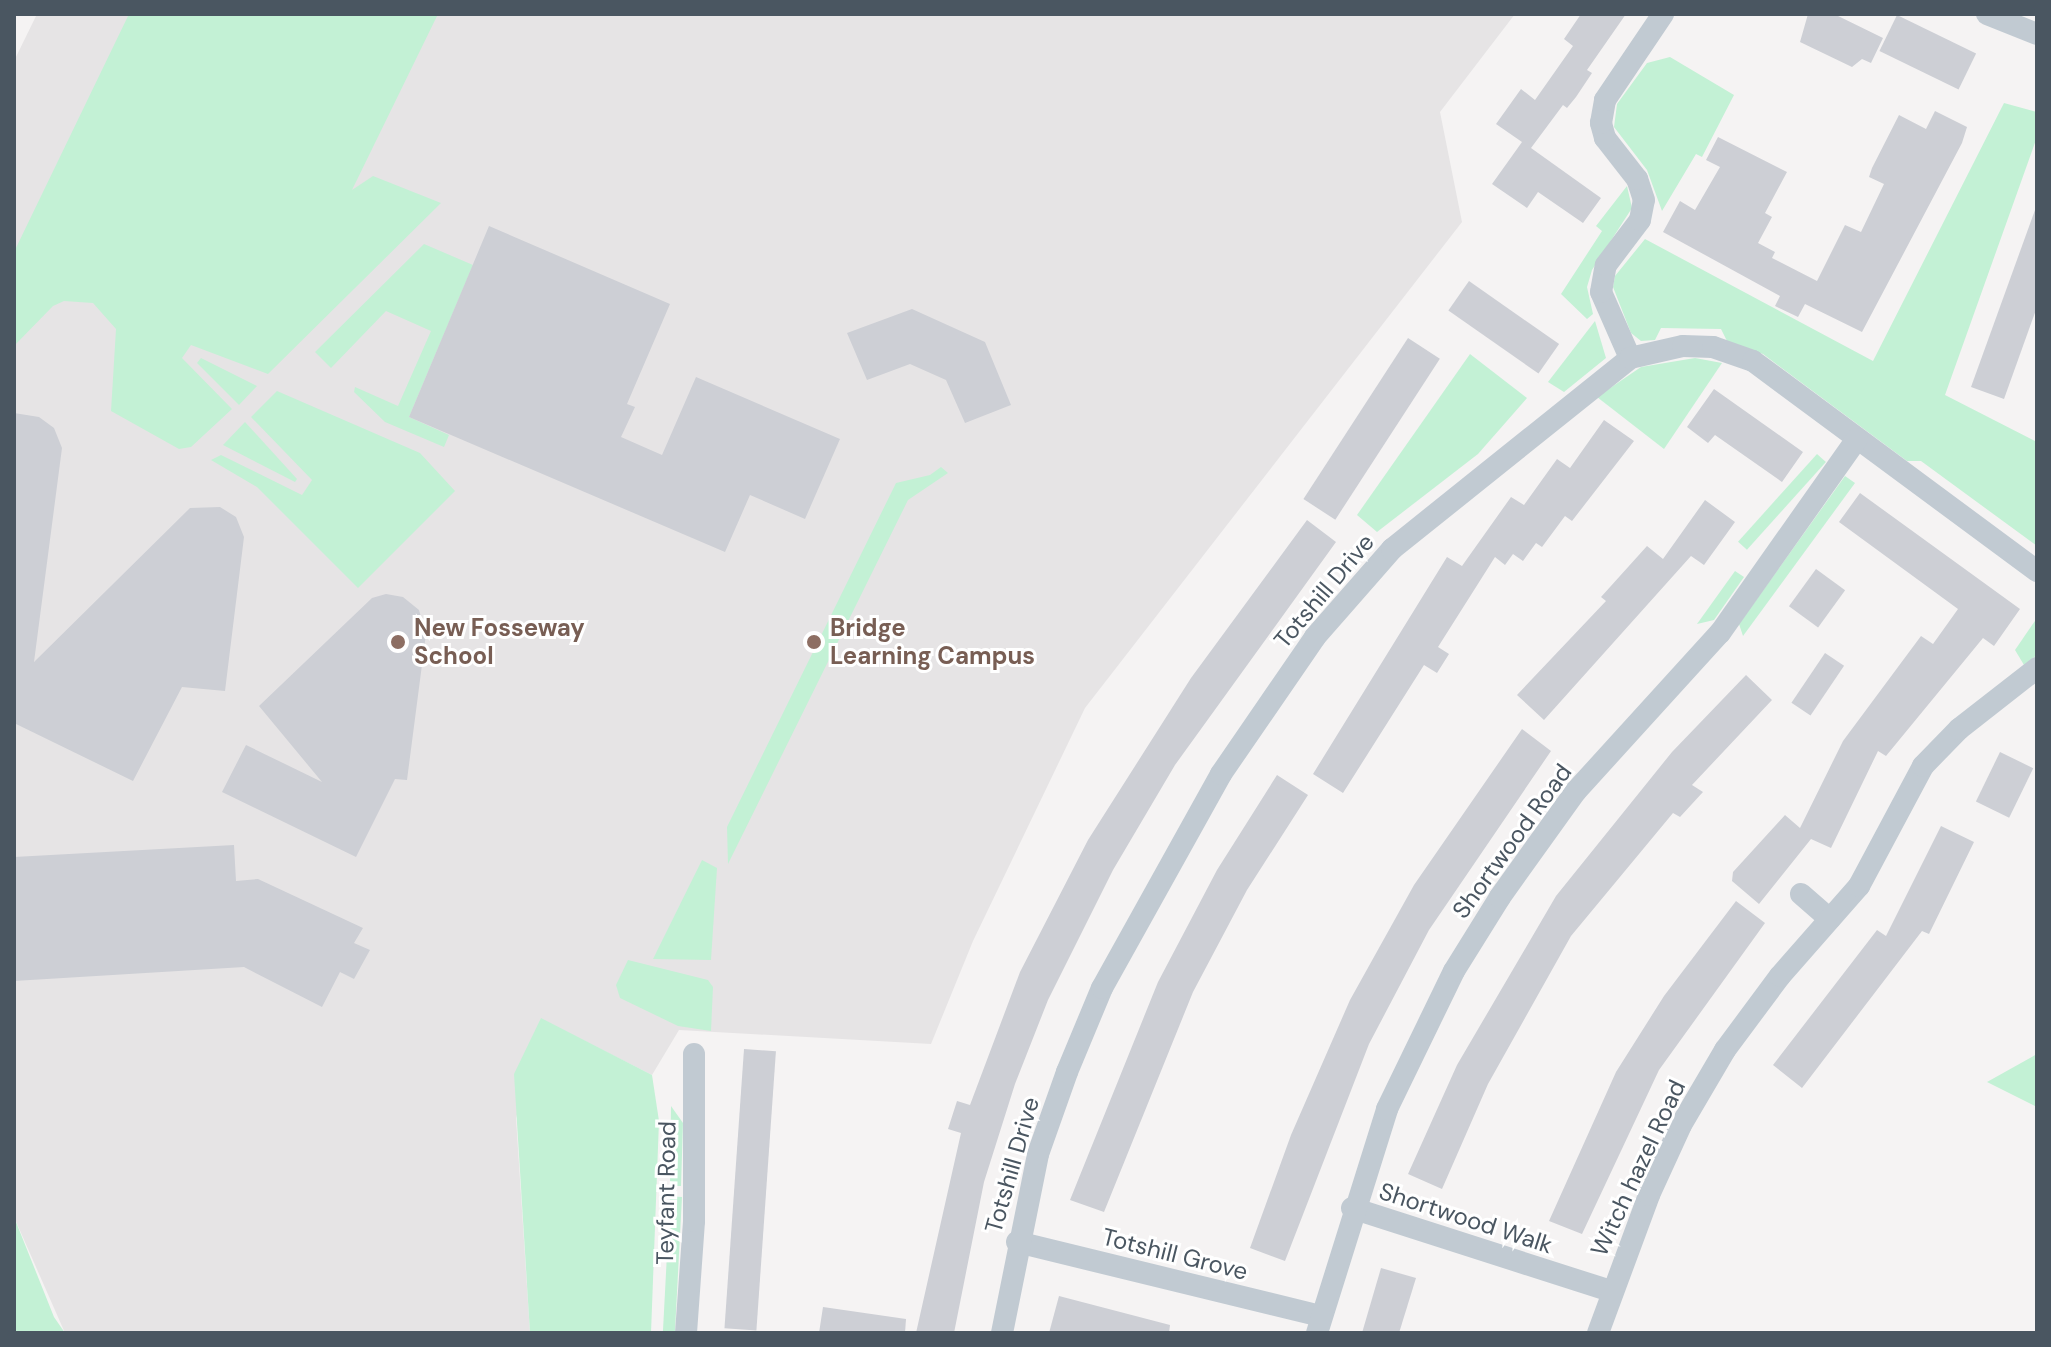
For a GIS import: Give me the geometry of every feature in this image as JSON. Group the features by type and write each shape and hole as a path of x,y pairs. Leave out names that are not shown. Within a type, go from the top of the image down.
{"street":[{"path":"1630,358 1601,292 1606,265 1640,220 1644,200 1637,179 1605,138 1601,123 1605,100 1663,14"},
{"path":"1987,14 2037,34"},
{"name":"Totshill Drive","path":"1002,1333 1017,1242 1038,1154 1102,988 1180,843 1266,706 1348,596 1392,549 1630,358 1683,346 1739,354 2037,571"},
{"name":"Shortwood Road","path":"1319,1325 1352,1208 1387,1109 1454,971 1500,897 1576,791 1720,633 1857,439"},
{"name":"Witch hazel Road","path":"1598,1333 1610,1291 1681,1125 1725,1050 1859,886 1923,766 1959,729 2037,668"},
{"path":"1801,894 1830,919"},
{"name":"Teyfant Road","path":"686,1333 694,1221 694,1054"},
{"name":"Shortwood Walk","path":"1352,1208 1610,1291"},
{"name":"Totshill Grove","path":"1017,1242 1319,1325"}],"shaded area":[{"name":"Bridge Learning Campus","path":"37,14 1515,14 1440,112 1462,222 1085,708 973,941 931,1044 679,1030 652,1075 541,1019 516,1118 530,1333 65,1333 14,1217 14,61"}],"green space":[{"path":"129,14 438,14 352,190 373,176 441,203 268,374 191,345 182,358 232,409 191,447 179,449 111,411 116,329 93,303 64,301 53,306 14,346 14,252"},
{"path":"1670,57 1734,95 1702,157 1696,154 1662,211 1647,170 1614,127 1617,104 1647,63"},
{"path":"2004,103 2037,112 2037,137 1945,395 2037,442 2037,546 1921,461 1907,461 1763,354 1727,341 1721,329 1661,328 1655,340 1641,341 1631,333 1613,287 1615,276 1645,239 1873,361"},
{"path":"1627,186 1632,208 1592,270 1587,287 1593,314 1587,319 1561,294 1602,231 1596,226"},
{"path":"424,244 473,265 409,417 449,435 444,447 385,422 354,392 355,387 398,406 431,331 386,311 331,368 315,352"},
{"path":"1595,321 1606,358 1564,392 1548,382"},
{"path":"1470,354 1527,398 1478,454 1377,532 1357,515"},
{"path":"201,358 257,386 239,405 197,363"},
{"path":"1695,358 1722,363 1664,449 1597,397 1641,367"},
{"path":"277,391 420,453 455,491 358,588 257,487 211,460 221,455 302,495 312,480 251,417"},
{"path":"245,422 297,479 295,482 223,445"},
{"path":"1817,454 1826,462 1747,550 1738,542"},
{"path":"941,467 948,473 908,500 728,864 727,827 896,483 930,475"},
{"path":"1845,476 1855,483 1743,636 1739,624"},
{"path":"1735,571 1744,577 1714,620 1697,624"},
{"path":"2037,618 2037,655 2024,665 2015,650"},
{"path":"702,860 717,868 711,960 653,959"},
{"path":"628,960 708,980 713,987 711,1031 678,1026 620,998 616,985"},
{"path":"541,1018 652,1075 659,1121 651,1333 530,1333 514,1074"},
{"path":"2037,1054 2037,1107 1987,1082"},
{"path":"671,1106 683,1123 681,1186 670,1186"},
{"path":"670,1196 682,1197 675,1333 663,1332"},
{"path":"14,1217 54,1317 65,1333 14,1333"}],"building":[{"path":"1581,14 1626,14 1587,70 1592,73 1576,97 1567,108 1563,105 1531,148 1601,198 1583,223 1538,192 1527,208 1492,184 1522,142 1496,124 1521,89 1535,100 1573,46 1564,39"},
{"path":"1808,14 1834,14 1883,38 1871,63 1862,59 1852,67 1800,42"},
{"path":"1897,15 1976,54 1959,90 1879,51"},
{"path":"1935,111 1967,127 1962,143 1862,332 1805,304 1798,317 1775,306 1780,296 1663,232 1680,201 1695,210 1720,167 1706,160 1718,137 1787,172 1765,213 1772,217 1758,243 1775,252 1772,258 1817,281 1845,225 1861,232 1884,184 1869,177 1899,115 1926,129"},
{"path":"2035,210 2037,307 2004,399 1971,387"},
{"path":"489,226 670,304 627,404 635,407 621,437 662,455 696,377 840,439 805,519 750,495 725,552 409,417"},
{"path":"1469,281 1559,344 1538,374 1448,310"},
{"path":"912,309 985,342 1011,405 965,423 946,380 910,364 867,380 847,333"},
{"path":"1408,338 1440,359 1335,520 1303,499"},
{"path":"1714,389 1803,452 1782,482 1715,435 1708,443 1687,427"},
{"path":"14,413 39,417 54,428 62,448 34,662 190,508 220,507 236,517 244,537 225,691 182,687 133,781 14,723"},
{"path":"1604,420 1634,441 1572,521 1565,516 1542,547 1536,543 1523,561 1513,554 1505,565 1495,557 1438,647 1449,654 1437,673 1424,665 1343,793 1313,774 1447,557 1462,566 1511,497 1524,505 1557,459 1570,468"},
{"path":"1860,493 2020,609 1994,646 1983,638 1886,756 1878,751 1831,848 1811,839 1759,904 1732,881 1733,872 1785,815 1800,828 1843,741 1921,636 1933,644 1958,609 1839,522"},
{"path":"1705,500 1735,522 1704,565 1691,556 1544,720 1517,695 1606,601 1601,597 1647,546 1663,559"},
{"path":"1307,520 1336,542 1175,765 1113,870 1048,1000 1015,1084 984,1182 954,1333 916,1333 961,1133 948,1129 957,1101 970,1105 1020,972 1088,840 1191,678"},
{"path":"1816,569 1845,590 1818,627 1789,606"},
{"path":"386,594 403,597 419,610 426,634 407,780 395,779 356,857 222,792 246,745 322,782 259,706 372,598"},
{"path":"1825,653 1844,666 1811,716 1791,703"},
{"path":"1746,675 1772,700 1692,785 1703,792 1680,817 1673,813 1571,936 1488,1084 1442,1189 1408,1174 1457,1065 1556,896 1672,752"},
{"path":"1522,729 1551,751 1429,930 1369,1044 1285,1261 1250,1248 1291,1135 1350,1000 1414,885"},
{"path":"2000,752 2033,768 2009,818 1976,801"},
{"path":"1277,775 1308,795 1247,890 1193,992 1104,1212 1070,1200 1158,982 1217,870"},
{"path":"1941,826 1974,842 1929,934 1922,931 1802,1088 1773,1065 1877,930 1886,936"},
{"path":"234,845 236,881 258,879 363,928 354,943 370,950 354,979 340,972 322,1007 244,967 14,981 14,857"},
{"path":"1736,901 1765,923 1659,1070 1582,1234 1549,1221 1616,1072 1664,996"},
{"path":"744,1049 776,1051 756,1331 724,1328"},
{"path":"1381,1268 1416,1278 1399,1333 1362,1333"},
{"path":"1059,1296 1170,1325 1169,1333 1049,1333"},
{"path":"823,1307 906,1319 905,1333 819,1333"}],"place":[{"name":"New Fosseway School","path":"398,642"},
{"name":"Bridge Learning Campus","path":"814,642"}]}
